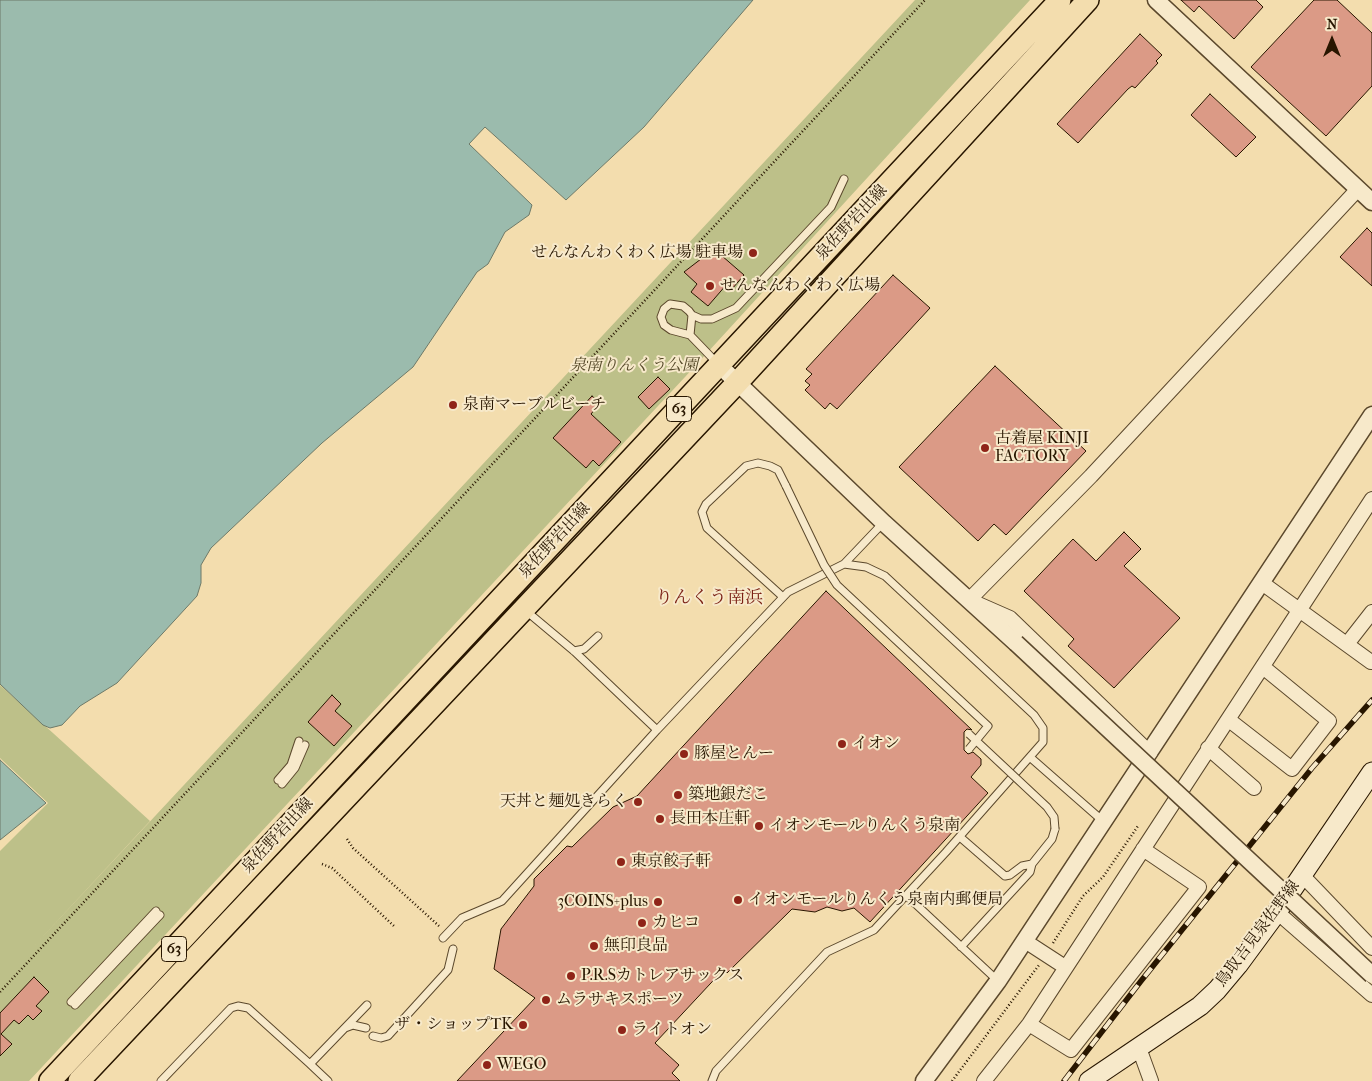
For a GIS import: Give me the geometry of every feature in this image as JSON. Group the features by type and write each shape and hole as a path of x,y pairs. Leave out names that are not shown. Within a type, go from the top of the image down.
{"main road":[{"name":"泉佐野岩出線","path":"50,1081 1060,0"},
{"name":"泉佐野岩出線","path":"79,1081 736,384 1088,0"},
{"name":"鳥取吉見泉佐野線","path":"1089,1081 1200,1006 1216,990 1238,965 1277,912 1372,772"}],"street":[{"path":"1156,0 1372,202"},
{"path":"969,600 1098,469 1358,189"},
{"path":"720,366 736,384 884,523 1016,643 1372,975"},
{"path":"924,1081 998,981 1025,941 1372,415"},
{"path":"989,1079 1029,1024 1064,967 1143,850 1208,748 1229,720 1371,504"},
{"path":"1262,583 1372,662"},
{"path":"969,600 1010,618 1150,752"},
{"path":"1347,644 1372,612"},
{"path":"1229,720 1292,770 1329,721 1262,668"},
{"path":"1208,748 1254,788"},
{"path":"1029,1024 1071,1050 1199,887 1143,850"},
{"path":"1302,876 1372,948"},
{"path":"1277,912 1372,995"},
{"path":"1025,941 1064,967"},
{"path":"1139,1048 1151,1081"}],"lane":[{"path":"720,366 690,335 671,330 664,325 661,317 664,309 670,304 683,306 692,315 701,319 712,319 736,308 831,207 844,179"},
{"path":"690,335 692,315"},
{"path":"783,596 707,528 702,512 706,504 746,466 758,463 778,470 824,565 838,585 988,726 969,748"},
{"path":"443,938 462,918 502,901 657,730 783,596 844,564 884,523"},
{"path":"712,1081 716,1071 827,952 874,930 907,896 1031,758 1043,742 1043,728 1034,715 885,576 866,566 844,564"},
{"path":"525,610 574,651 657,730"},
{"path":"574,651 584,649 598,636"},
{"path":"961,947 1030,872 1032,864 1052,839 1055,829 1054,816 1047,807 969,734"},
{"path":"280,782 302,743"},
{"path":"1031,758 1104,822"},
{"path":"960,837 1005,876 1010,876 1022,866 1032,864"},
{"path":"907,896 998,981"},
{"path":"73,1004 158,913"},
{"path":"373,1036 381,1038 388,1036 448,970 453,949"},
{"path":"310,1064 367,1005"},
{"path":"161,1081 231,1008 238,1006 248,1008 328,1081"},
{"path":"345,1028 353,1025 366,1028"}],"path":[{"path":"0,992 925,0"},
{"path":"347,838 353,848 439,926"},
{"path":"322,864 332,868 395,927"}],"green space":[{"name":"泉南りんくう公園","path":"915,0 1030,0 685,377 29,1081 0,1081 0,851 48,803 0,758 0,685 150,821 34,946"}],"shaded area":[{"path":"0,0 753,0 644,127 566,200 485,127 469,144 532,205 529,215 505,232 488,264 477,272 413,367 322,443 211,548 201,565 201,583 197,596 117,683 80,706 62,725 50,728 43,725 0,684"},
{"path":"0,760 46,803 0,840"}],"building":[{"path":"1181,0 1256,0 1263,7 1234,39 1199,6 1194,12"},
{"path":"1314,0 1337,0 1372,33 1372,86 1326,136 1251,67"},
{"path":"1140,34 1162,55 1156,61 1158,63 1135,88 1132,86 1128,89 1078,143 1057,124"},
{"path":"1210,94 1256,137 1236,157 1191,115"},
{"path":"1367,228 1372,233 1372,286 1340,257"},
{"path":"714,249 744,275 732,289 727,284 708,306 691,292 697,284 684,272"},
{"path":"893,275 930,308 837,409 830,403 825,409 805,390 810,385 805,381 812,374 806,369"},
{"path":"995,366 1086,451 1006,535 994,524 978,541 899,467"},
{"path":"658,377 670,389 649,409 638,397"},
{"path":"592,396 600,403 591,414 621,442 599,466 593,460 586,468 553,438"},
{"path":"1124,532 1141,549 1124,566 1180,618 1114,688 1068,646 1074,639 1024,591 1073,539 1096,561"},
{"name":"イオンモールりんくう泉南","path":"826,591 972,730 967,729 964,732 964,750 968,754 973,752 981,759 981,765 971,777 988,793 870,922 854,908 842,911 827,907 815,912 792,909 727,973 724,969 655,1043 679,1065 672,1073 680,1081 457,1081 535,998 494,969 501,929 534,886 534,879 567,846 572,847 613,807 637,796"},
{"path":"332,695 341,704 335,711 352,726 334,746 308,722"},
{"path":"34,977 49,992 36,1006 42,1011 33,1020 28,1015 19,1024 14,1020 1,1034 12,1044 0,1056 0,1013"}],"railway":[{"path":"1064,1081 1141,981 1312,768 1372,700"}],"place":[{"name":"せんなんわくわく広場 駐車場","path":"753,253"},
{"name":"せんなんわくわく広場","path":"710,286"},
{"name":"泉南マーブルビーチ","path":"453,405"},
{"name":"古着屋 KINJI FACTORY","path":"985,448"},
{"name":"イオン","path":"842,744"},
{"name":"豚屋とんー","path":"684,754"},
{"name":"築地銀だこ","path":"678,795"},
{"name":"天丼と麺処きらく","path":"638,802"},
{"name":"長田本庄軒","path":"660,819"},
{"name":"イオンモールりんくう泉南","path":"759,826"},
{"name":"東京餃子軒","path":"621,862"},
{"name":"イオンモールりんくう泉南内郵便局","path":"738,900"},
{"name":"3COINS+plus","path":"658,902"},
{"name":"カヒコ","path":"642,923"},
{"name":"無印良品","path":"594,946"},
{"name":"P.R.Sカトレアサックス","path":"571,976"},
{"name":"ムラサキスポーツ","path":"546,1000"},
{"name":"ザ・ショップTK","path":"523,1025"},
{"name":"ライトオン","path":"622,1030"},
{"name":"WEGO","path":"487,1065"}],"district":[{"name":"りんくう南浜","path":"709,599"}]}
